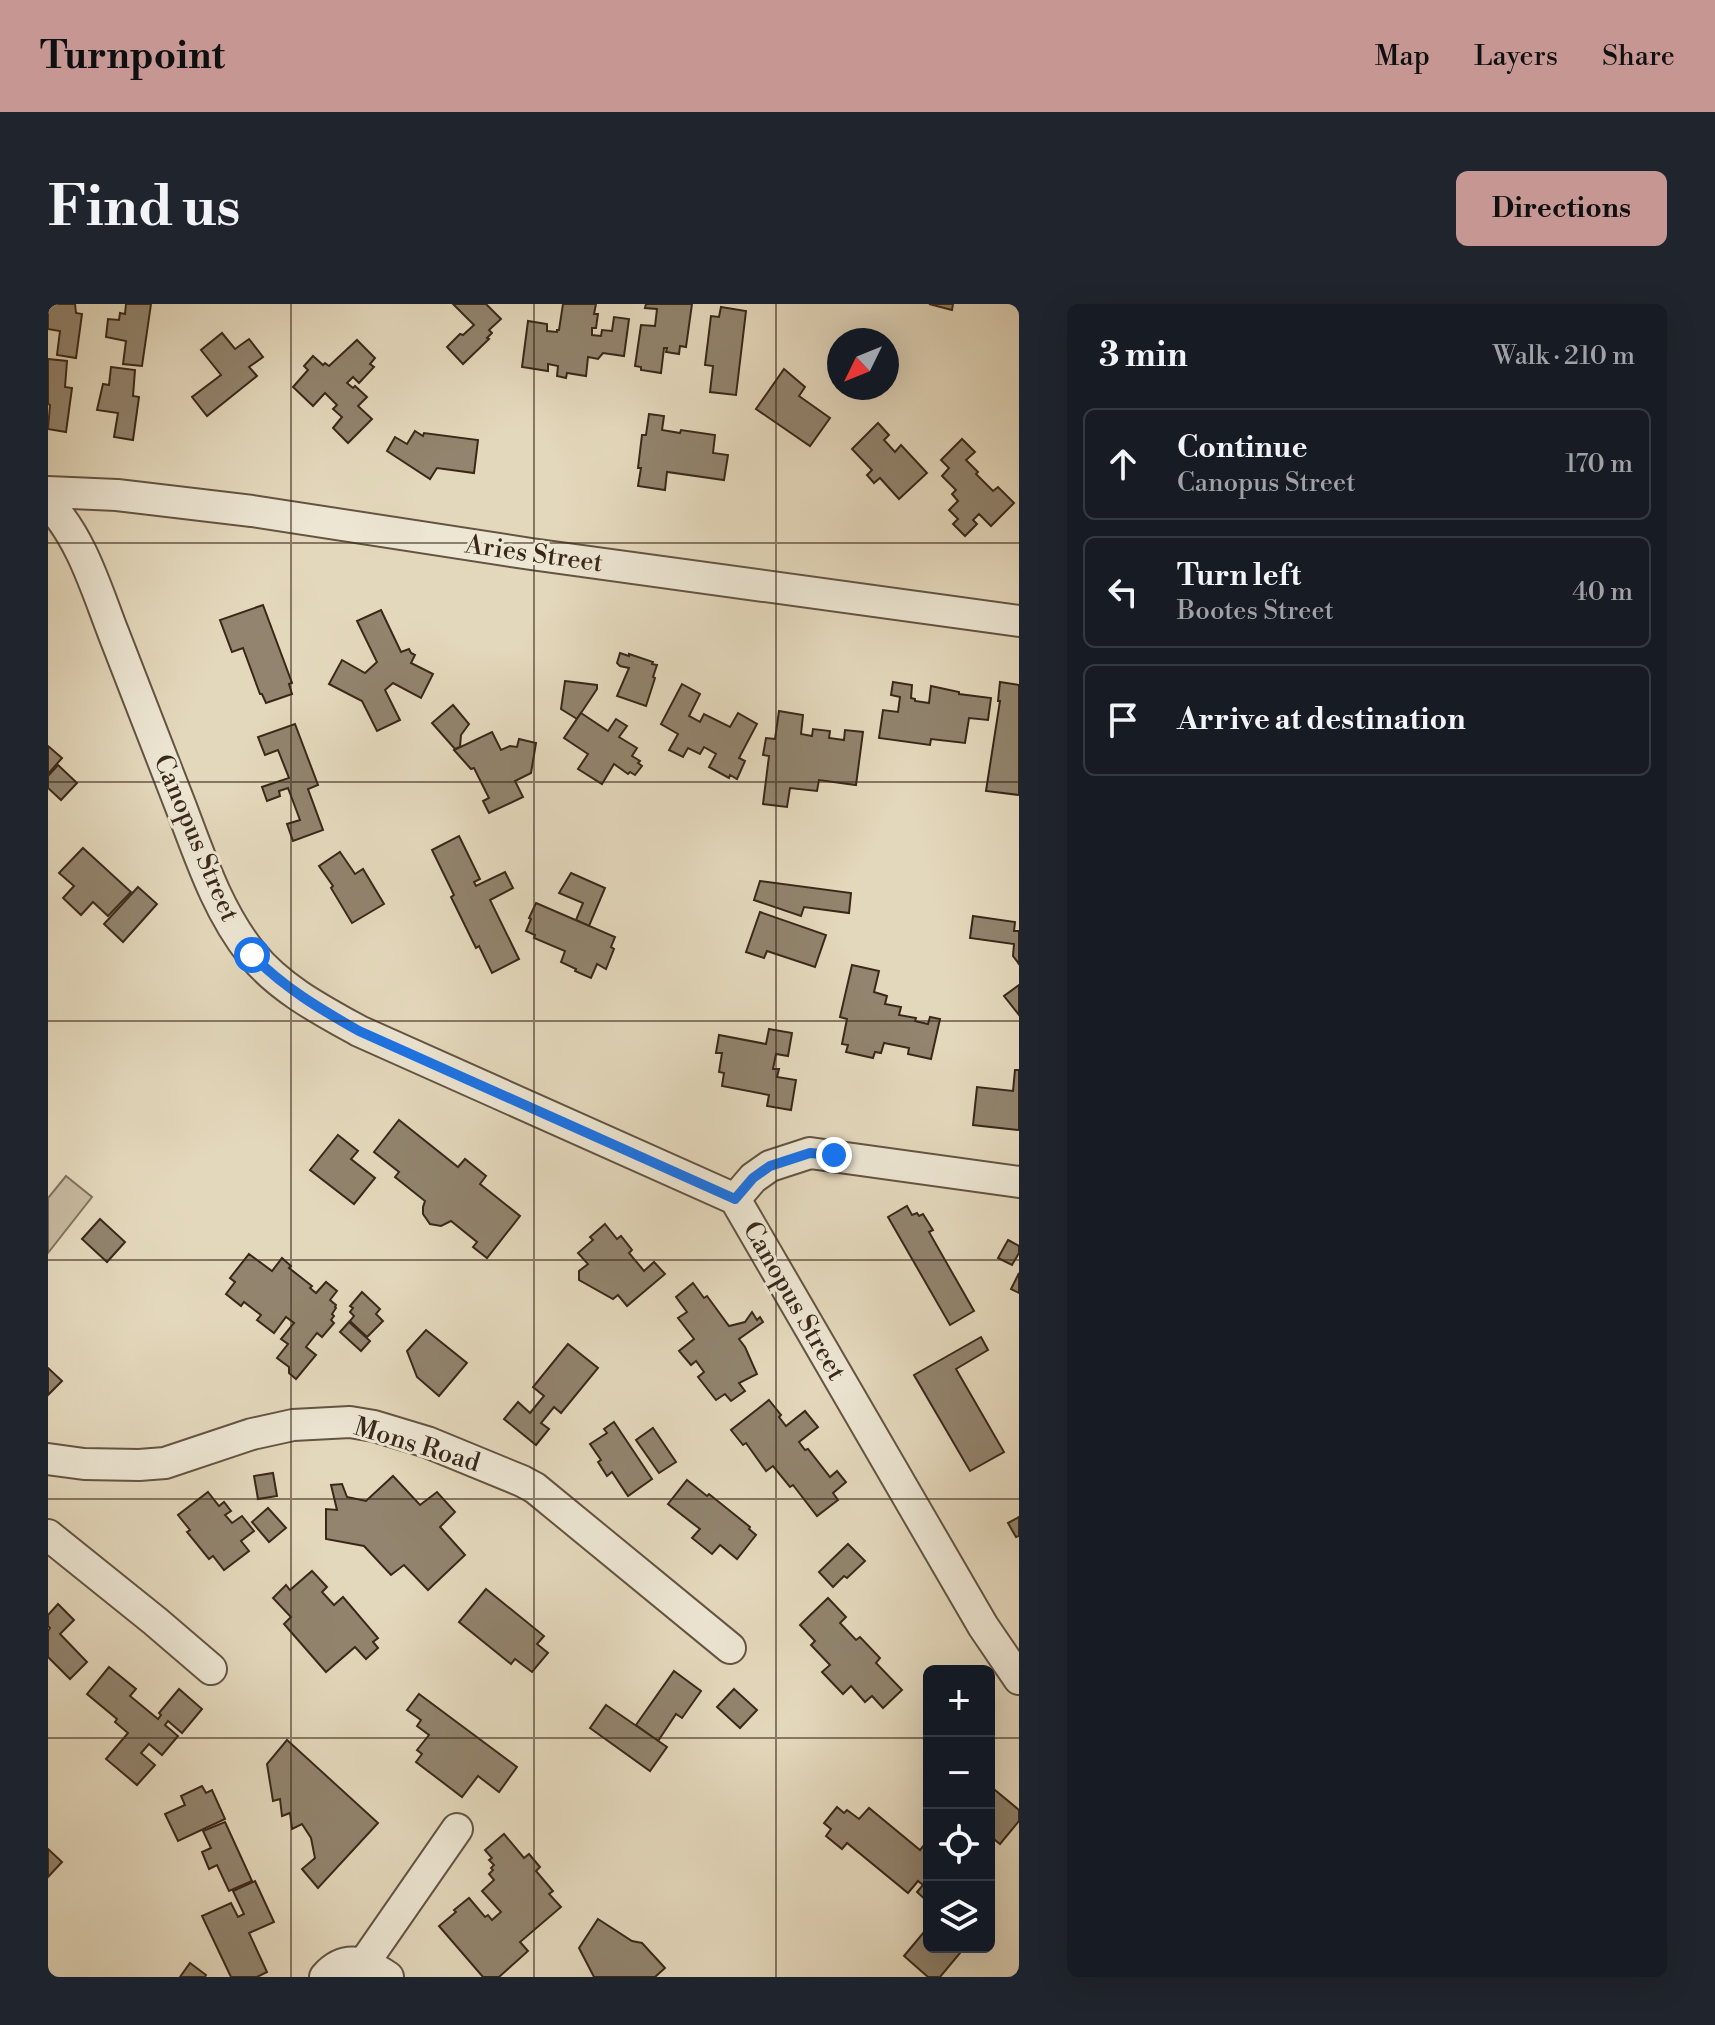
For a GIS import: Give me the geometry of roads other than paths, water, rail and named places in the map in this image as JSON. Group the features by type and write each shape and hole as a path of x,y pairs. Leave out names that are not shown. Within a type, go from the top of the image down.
{"street":[{"name":"Aries Street","path":"48,492 117,495 252,511 531,554 1019,621"},
{"name":"Canopus Street","path":"48,503 66,526 90,574 199,854 228,918 252,955 313,1006 359,1031 735,1199 983,1626 1019,1679"},
{"path":"735,1199 753,1178 770,1166 810,1153 1019,1182"},
{"name":"Mons Road","path":"48,1459 84,1464 165,1463 252,1434 293,1425 350,1422 374,1426 427,1442 535,1488 730,1648"},
{"path":"48,1535 211,1669"},
{"path":"325,1977 339,1965 350,1962 376,1970 457,1829"}]}
